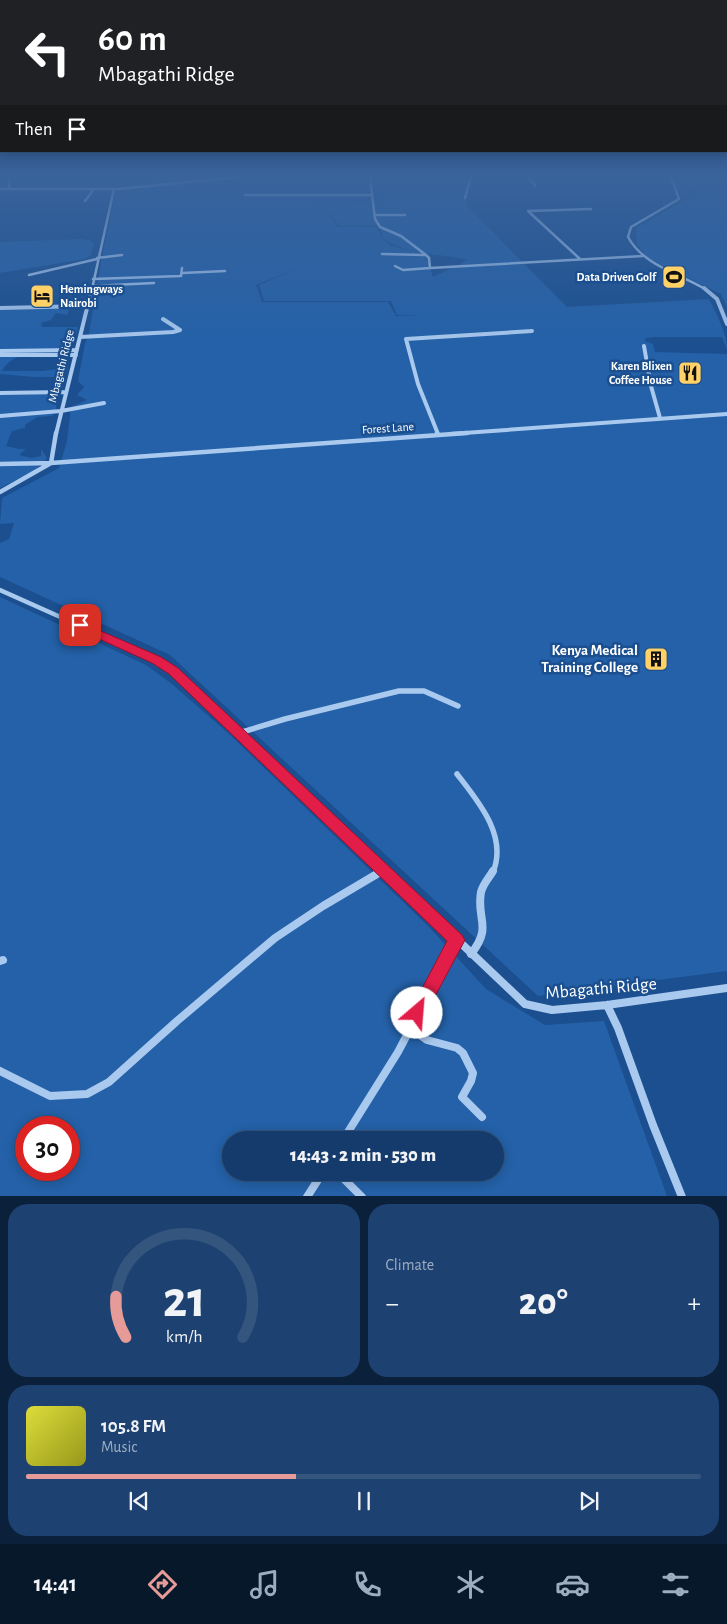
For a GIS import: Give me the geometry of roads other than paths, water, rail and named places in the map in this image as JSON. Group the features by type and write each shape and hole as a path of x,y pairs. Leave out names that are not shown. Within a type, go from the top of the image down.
{"street":[{"name":"Mbagathi Ridge","path":"51,464 61,411 103,233"},
{"path":"394,233 401,236 426,255 430,268"},
{"path":"552,233 580,259"},
{"path":"628,233 630,244 643,256 713,294 727,324"},
{"path":"382,254 426,255"},
{"path":"29,276 97,258 117,258 122,255"},
{"path":"395,266 403,270 643,256"},
{"path":"182,268 182,273"},
{"path":"93,279 180,276 182,273 225,271"},
{"path":"92,286 154,283"},
{"path":"0,308 87,306"},
{"path":"80,336 173,332 180,330 163,319"},
{"path":"438,435 418,384 406,338 532,331"},
{"path":"644,346 651,386 660,418"},
{"path":"0,353 76,353"},
{"path":"0,393 66,392"},
{"path":"0,416 61,411 104,403"},
{"name":"Forest Lane","path":"0,464 51,464 727,414"},
{"path":"0,492 51,464"},
{"name":"Mbagathi Ridge","path":"0,590 166,666 384,870 517,998 531,1007 552,1010 607,1005 727,988"},
{"path":"239,733 285,719 399,691 424,691 458,706"},
{"path":"457,774 489,817 494,831 496,846 494,873 481,893 485,920 483,936 471,954"},
{"path":"0,1071 50,1096 88,1094 109,1082 275,938 323,906 384,870"},
{"path":"349,1131 398,1052 457,940"},
{"path":"607,1005 618,1028 682,1196"},
{"path":"410,1028 427,1040 457,1048 463,1053 473,1073 471,1082 462,1097 482,1117"},
{"path":"307,1196 317,1181"},
{"path":"346,1181 362,1196"}],"place":[{"name":"Data Driven Golf","path":"674,277"},
{"name":"Hemingways Nairobi","path":"42,296"},
{"name":"Karen Blixen Coffee House","path":"690,373"},
{"name":"Kenya Medical Training College","path":"656,659"}]}
